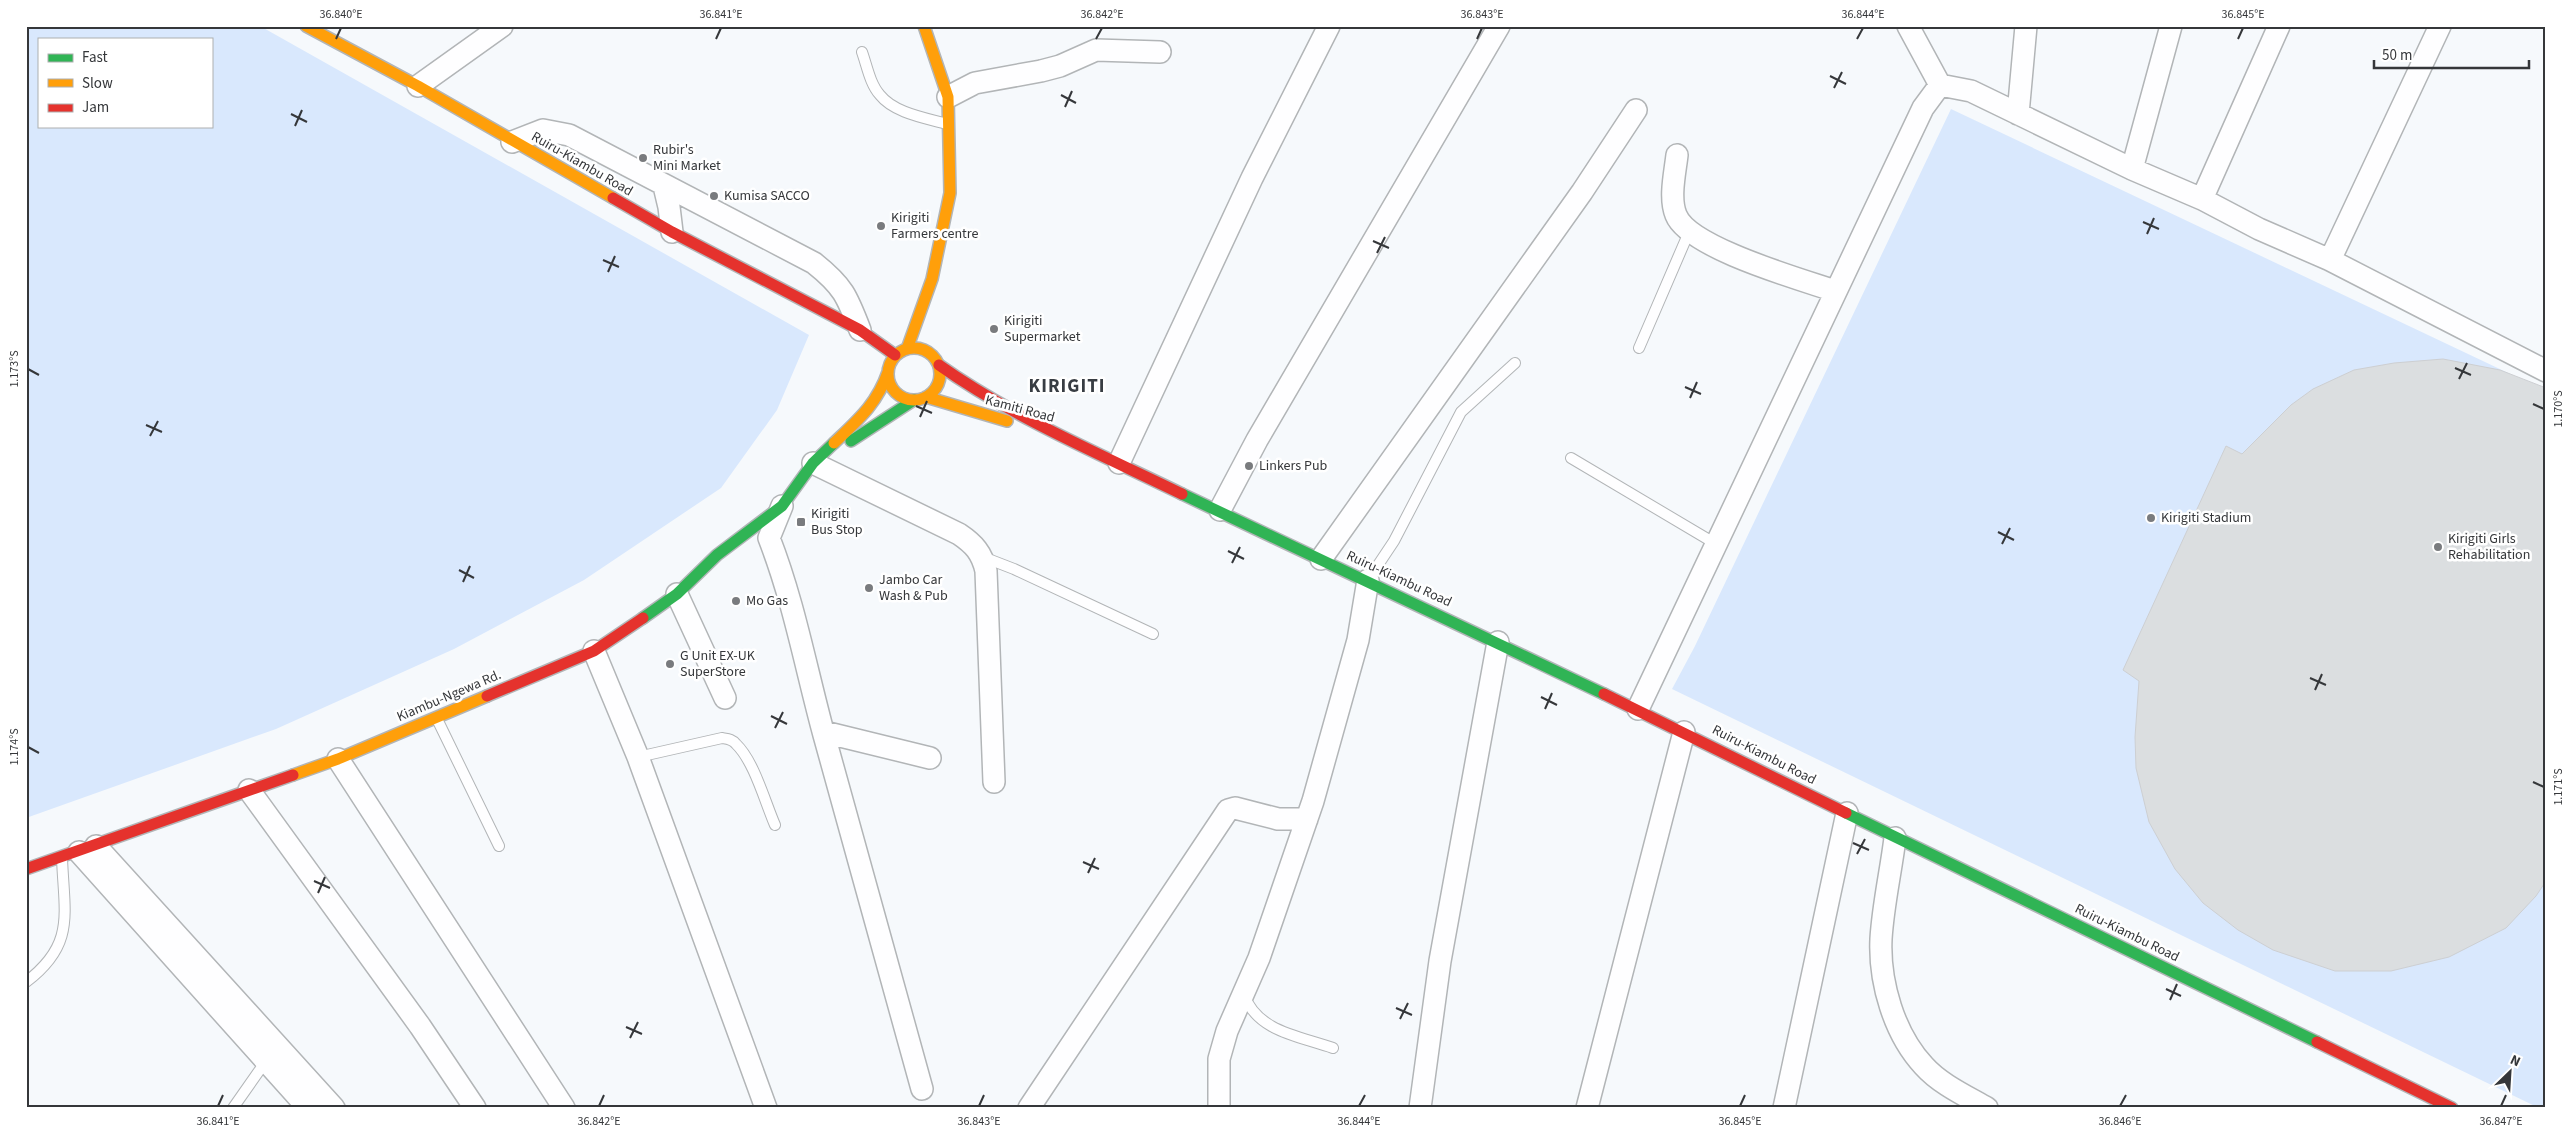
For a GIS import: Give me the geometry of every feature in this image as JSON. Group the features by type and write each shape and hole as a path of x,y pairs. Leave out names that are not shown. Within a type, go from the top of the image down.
{"main road":[{"name":"Ruiru-Kiambu Road","path":"306,26 335,32 418,86 512,142 672,232 854,327 895,355"},
{"path":"907,349 932,279 950,193 948,98 924,26"},
{"path":"931,316 932,279"},
{"path":"907,349 930,349 939,365 938,384 920,399 870,431 819,458 871,407 882,389 895,355 907,349"},
{"name":"Kamiti Road","path":"939,365 977,392 1059,435"},
{"path":"888,372 888,379 895,392 900,396 920,399"},
{"name":"Kamiti Road","path":"920,399 1059,435"},
{"name":"Ruiru-Kiambu Road","path":"1059,435 1638,709 1895,838 2452,1108"},
{"name":"Kiambu-Ngewa Rd.","path":"26,869 338,760 594,651 677,594 717,555 782,506 819,458"}],"street":[{"path":"418,86 502,26"},
{"path":"1119,463 1252,178 1329,26"},
{"path":"1220,510 1257,440 1498,26"},
{"path":"1908,26 1940,85"},
{"path":"2018,114 2026,26"},
{"path":"2132,169 2171,26"},
{"path":"2202,199 2279,26"},
{"path":"2330,260 2440,26"},
{"path":"948,98 975,83 1060,66 1096,50 1160,52"},
{"path":"1940,85 1954,86 1971,91 2132,169 2202,199 2259,229 2330,260 2546,371"},
{"path":"1638,709 1923,108 1940,85"},
{"path":"1321,559 1582,192 1636,110"},
{"path":"512,142 542,130 556,131 569,135 814,263 837,282 848,299 854,327"},
{"path":"1677,155 1674,204 1676,216 1689,232 1719,250 1835,291"},
{"path":"664,186 672,232"},
{"path":"819,458 959,534 974,544 983,557 986,571 994,782"},
{"path":"782,506 770,538 798,629 824,732 922,1090"},
{"path":"1219,1108 1218,1059 1227,1032 1262,949 1307,819 1358,640 1368,580"},
{"path":"677,594 725,698"},
{"path":"1420,1108 1440,961 1498,642"},
{"path":"594,651 638,757 766,1108"},
{"path":"824,732 930,758"},
{"path":"1587,1108 1684,732"},
{"path":"338,760 564,1108"},
{"path":"249,790 420,1026 475,1108"},
{"path":"1029,1108 1228,810 1235,808 1278,819 1307,819"},
{"path":"1784,1108 1846,812"},
{"path":"1895,838 1881,940 1884,978 1894,1017 1908,1045 1924,1067 1949,1086 1987,1108"},
{"path":"79,852 308,1108"},
{"path":"79,852 334,1108"}],"lane":[{"path":"862,52 880,96 912,114 948,124"},
{"path":"1639,348 1689,232"},
{"path":"1368,580 1394,541 1461,412 1515,363"},
{"path":"1571,458 1716,544"},
{"path":"983,557 1014,569 1153,634"},
{"path":"436,718 499,846"},
{"path":"638,757 722,738 730,739 746,758 775,825"},
{"path":"26,982 44,969 53,958 62,940 64,919 79,852"},
{"path":"1244,994 1256,1017 1270,1026 1332,1048"},
{"path":"233,1108 266,1061"}],"shaded area":[{"path":"26,26 260,26 809,335 777,410 721,488 584,580 454,649 276,729 26,818"},
{"name":"Kirigiti Stadium","path":"1951,109 2546,391 2546,1108 2539,1108 1672,689 1695,646"}],"building":[{"name":"Kirigiti Stadium","path":"2443,359 2500,370 2546,388 2546,881 2536,896 2506,928 2449,957 2391,971 2335,971 2273,950 2238,930 2203,903 2175,869 2149,822 2136,768 2135,737 2139,681 2123,670 2226,446 2242,454 2291,405 2313,389 2354,370 2394,363"}],"traffic: fast":[{"path":"851,441 914,400"},
{"path":"643,618 677,594 717,555 782,506 813,463 834,443"},
{"path":"1182,494 1604,694"},
{"path":"1846,813 2317,1042"}],"traffic: slow":[{"path":"306,26 418,86 613,198"},
{"path":"907,349 932,279 950,193 948,97 924,26"},
{"path":"909,348 919,348 929,352 936,359 940,374 936,389 929,396 919,400 909,400 899,396 892,389 888,379 888,369 892,359 899,352 909,348"},
{"path":"834,443 859,419 872,402 884,383 888,372"},
{"path":"926,397 1007,421"},
{"path":"293,775 338,759 487,696"}],"traffic: jam":[{"path":"613,198 672,232 860,330 895,355"},
{"path":"939,365 1027,419 1182,494"},
{"path":"487,696 594,651 643,618"},
{"path":"1604,694 1846,813"},
{"path":"26,869 293,775"},
{"path":"2317,1042 2452,1108"}],"place":[{"name":"Rubir's Mini Market","path":"643,158"},
{"name":"Kumisa SACCO","path":"714,196"},
{"name":"Kirigiti Farmers centre","path":"881,226"},
{"name":"Kirigiti Supermarket","path":"994,329"},
{"name":"Linkers Pub","path":"1249,466"},
{"name":"Kirigiti Stadium","path":"2151,518"},
{"name":"Kirigiti Bus Stop","path":"801,522"},
{"name":"Kirigiti Girls Rehabilitation","path":"2438,547"},
{"name":"Jambo Car Wash & Pub","path":"869,588"},
{"name":"Mo Gas","path":"736,601"},
{"name":"G Unit EX-UK SuperStore","path":"670,664"}],"district":[{"name":"KIRIGITI","path":"1067,386"}]}
